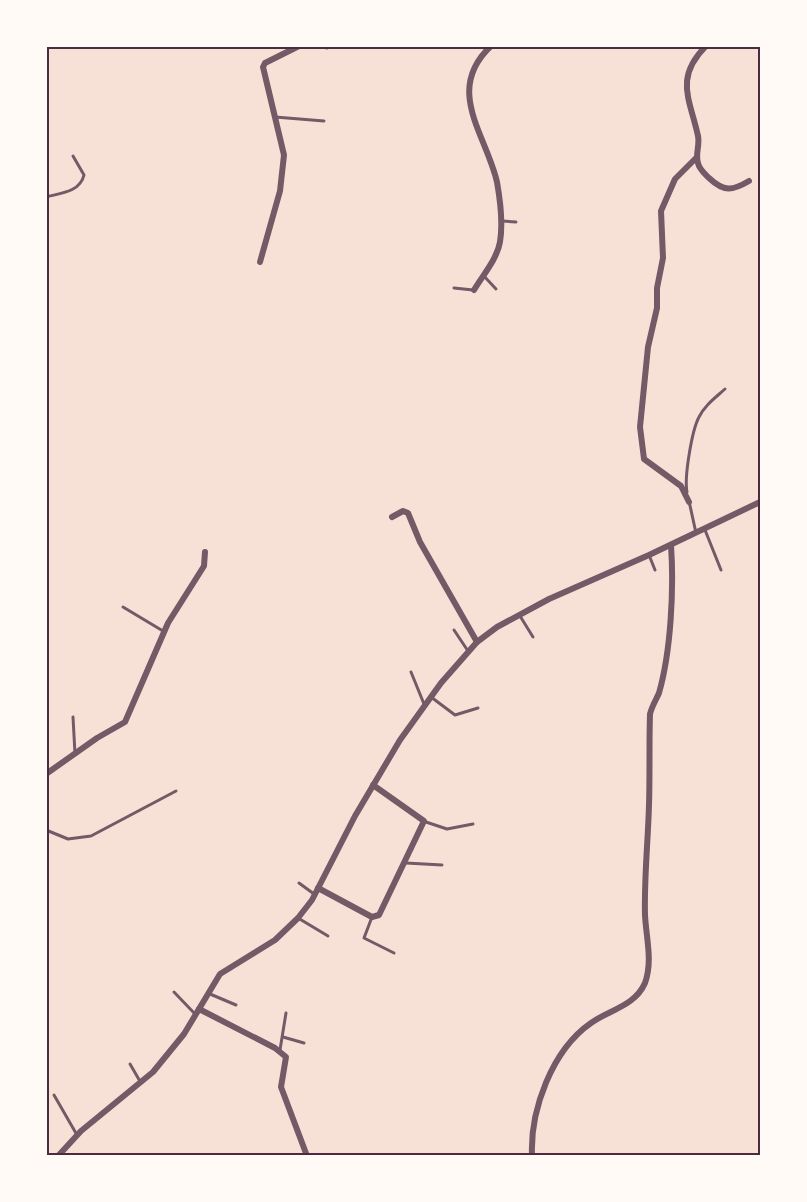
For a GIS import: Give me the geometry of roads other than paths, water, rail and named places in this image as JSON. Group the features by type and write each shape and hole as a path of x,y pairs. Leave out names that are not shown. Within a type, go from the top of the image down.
{"street":[{"path":"260,262 284,173 284,155 263,67 265,63 299,46"},
{"path":"474,290 497,252 500,221 496,181 468,105 476,61 490,46"},
{"path":"706,46 690,66 686,83 699,138 697,157 701,170 723,189 735,189 749,181"},
{"path":"689,502 681,486 644,459 640,427 648,347 657,308 657,288 663,258 661,212 675,179 697,157"},
{"path":"58,1155 77,1135 141,1084 174,1048 220,974 275,940 298,918 315,895 373,785 400,740 431,697 477,642 519,615 760,502"},
{"path":"392,517 403,512 408,513 420,542 477,642"},
{"path":"532,1155 531,1135 538,1100 551,1071 574,1039 591,1022 631,1001 644,983 648,969 645,916 650,714 659,692 670,617 673,582 671,545"},
{"path":"46,774 126,722 164,631 204,566 205,552"},
{"path":"318,888 372,917 379,915 406,863 424,821 373,785"},
{"path":"197,1012 279,1051 288,1062 281,1087 307,1155"}],"lane":[{"path":"321,46 327,48"},
{"path":"274,117 324,121"},
{"path":"46,197 76,189 82,183 84,176 73,156"},
{"path":"500,221 516,222"},
{"path":"483,275 496,289"},
{"path":"454,288 474,290"},
{"path":"697,533 686,486 687,470 697,419 710,401 725,389"},
{"path":"704,530 721,570"},
{"path":"649,555 655,570"},
{"path":"123,607 164,631"},
{"path":"519,615 533,637"},
{"path":"454,630 469,652"},
{"path":"411,672 425,705"},
{"path":"431,697 455,715 478,708"},
{"path":"73,717 75,754"},
{"path":"46,830 68,839 91,836 176,791"},
{"path":"424,821 447,829 472,824"},
{"path":"406,863 442,866"},
{"path":"299,883 315,895"},
{"path":"372,917 364,938 394,953"},
{"path":"298,918 328,936"},
{"path":"174,992 197,1012"},
{"path":"208,993 236,1005"},
{"path":"279,1051 286,1013"},
{"path":"282,1037 304,1043"},
{"path":"130,1064 141,1084"},
{"path":"54,1095 77,1135"}]}
